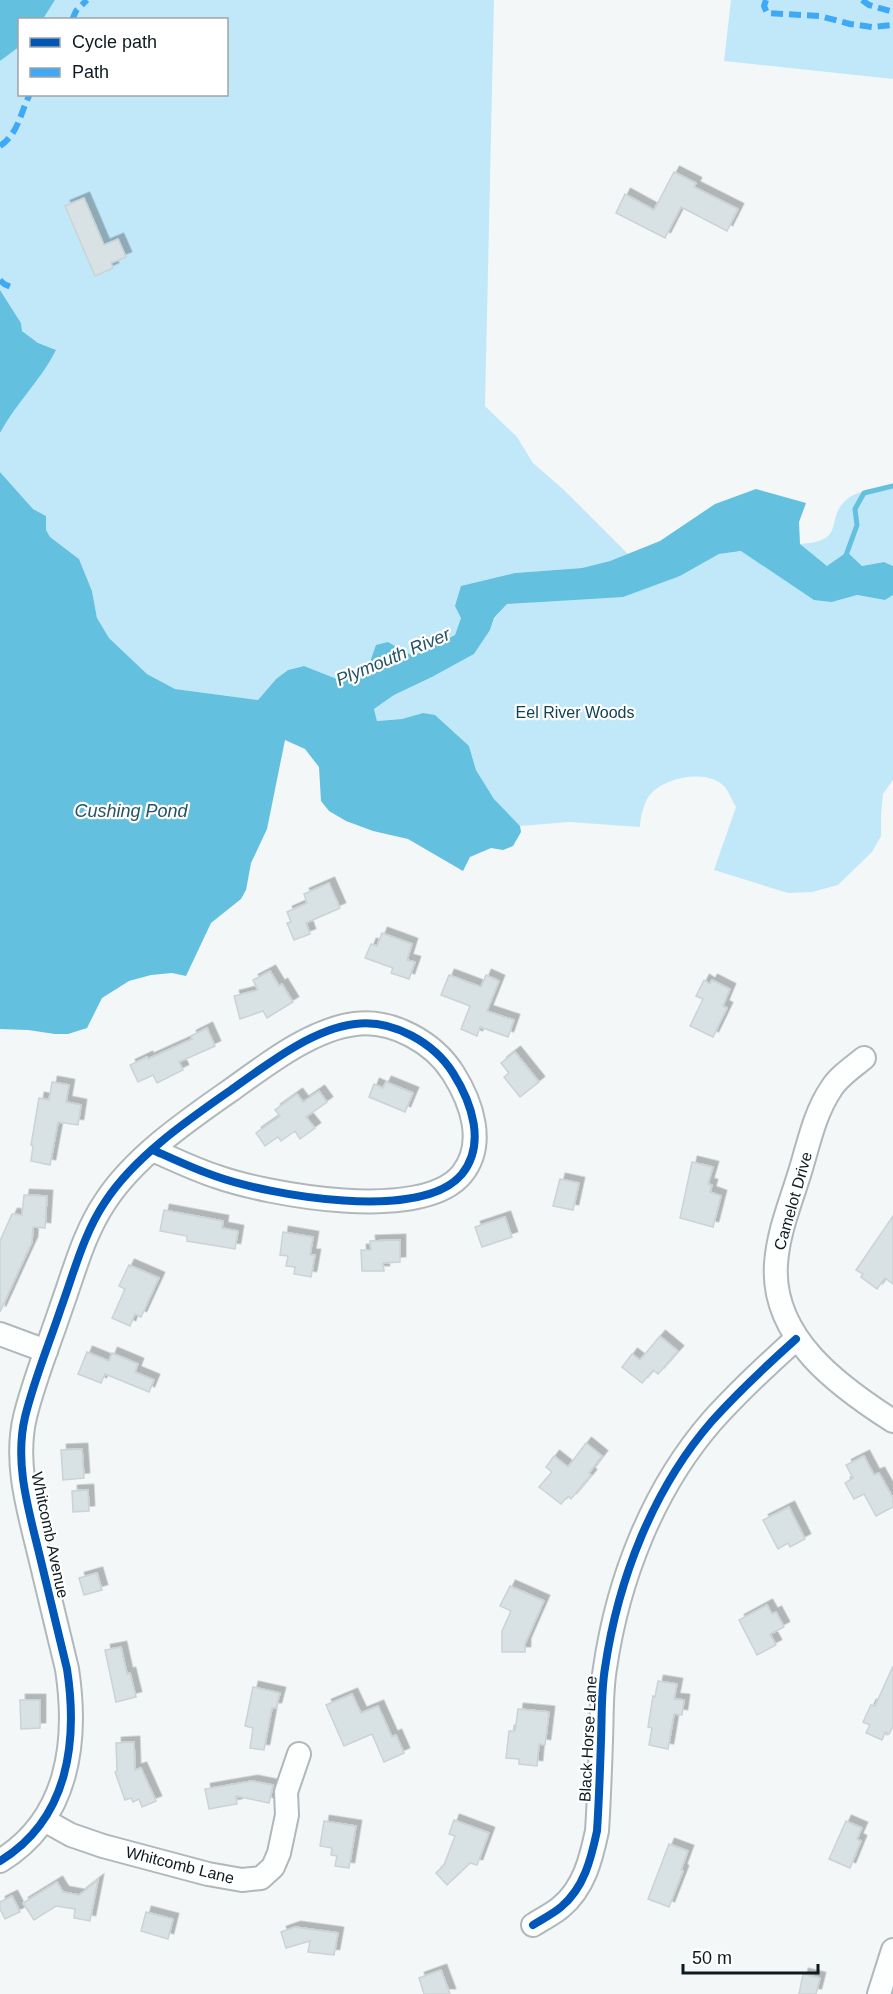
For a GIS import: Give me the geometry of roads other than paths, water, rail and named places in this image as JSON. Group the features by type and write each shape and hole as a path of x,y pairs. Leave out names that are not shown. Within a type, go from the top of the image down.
{"street":[{"name":"Whitcomb Avenue","path":"0,1861 34,1834 44,1820 63,1779 70,1752 72,1697 24,1490 21,1455 25,1418 46,1351 79,1257 107,1197 153,1150 190,1119 285,1054 330,1030 357,1023 383,1026 404,1032 440,1056 454,1074 466,1098 475,1130 476,1148 469,1165 457,1180 445,1189 430,1194 396,1199 332,1200 260,1189 215,1176 153,1150"},
{"name":"Camelot Drive","path":"864,1058 831,1088 819,1114 779,1242 776,1266 778,1290 784,1315 796,1339 845,1389 893,1421"},
{"path":"0,1334 46,1351"},
{"name":"Black Horse Lane","path":"532,1925 561,1908 577,1890 592,1852 597,1831 605,1669 620,1597 640,1540 659,1499 680,1465 711,1423 766,1366 796,1339"},
{"name":"Whitcomb Lane","path":"44,1820 71,1835 103,1846 219,1876 242,1880 261,1878 273,1867 279,1853 287,1815 286,1792 299,1754"},
{"path":"879,1994 893,1950"}],"water":[{"path":"0,0 55,0 44,18 18,18 18,48 0,61"},
{"path":"0,290 21,323 22,331 38,343 56,350 0,433"},
{"name":"Cushing Pond","path":"0,472 33,509 46,516 46,530 50,537 79,559 92,591 97,618 109,638 147,674 175,689 258,700 276,679 288,670 304,666 337,679 362,674 370,662 376,645 388,642 413,656 455,635 461,618 455,606 461,586 515,573 582,568 610,561 660,541 715,504 756,489 806,503 799,522 800,544 827,566 847,552 862,566 884,562 893,566 893,595 885,600 857,595 832,602 814,600 741,551 719,554 680,576 623,597 507,604 494,618 490,630 474,654 394,695 374,709 377,721 402,719 423,713 435,715 469,746 476,770 494,799 520,826 521,832 513,846 503,850 491,848 470,857 463,871 408,839 373,831 346,821 329,811 321,801 319,767 305,749 285,740 267,829 251,863 246,890 241,899 211,923 186,976 172,973 151,975 129,981 102,998 87,1028 68,1034 0,1029"}],"waterway":[{"name":"Plymouth River","path":"845,558 857,525 855,509 864,493 893,486"}],"park label":[{"name":"Eel River Woods","path":"575,712"}]}
